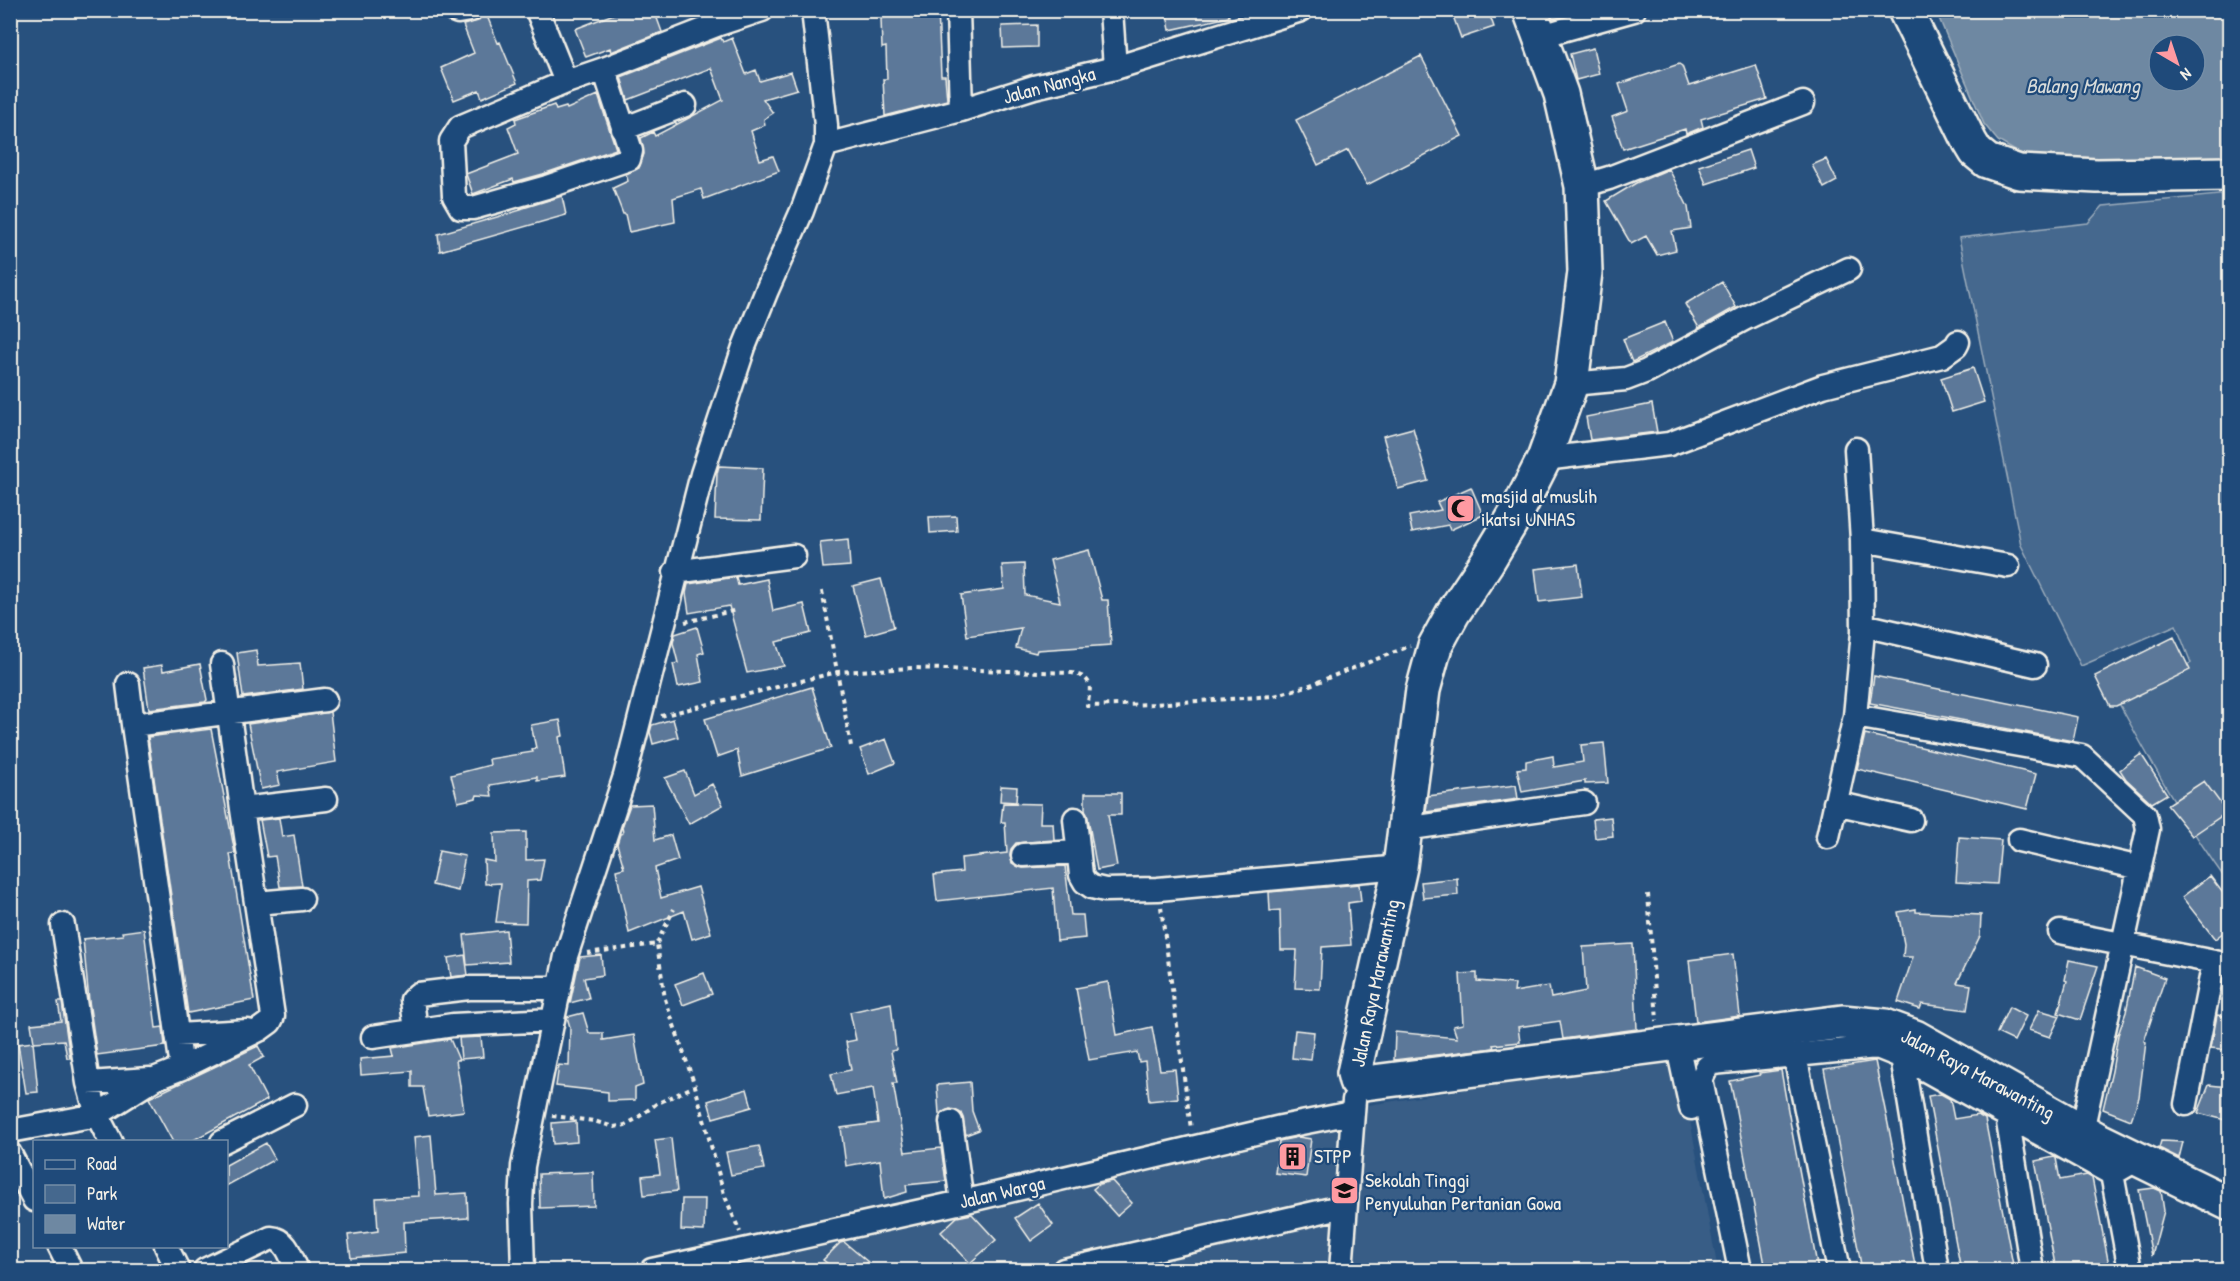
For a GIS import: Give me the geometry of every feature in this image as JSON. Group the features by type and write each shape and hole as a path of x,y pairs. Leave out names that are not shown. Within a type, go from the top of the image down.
{"street":[{"path":"453,10 458,12 470,10"},
{"path":"537,10 566,82"},
{"path":"604,69 631,154 626,161 473,208 460,207 454,196 451,141 455,133 466,124 566,82 604,69 715,17 762,10"},
{"path":"523,1270 521,1204 523,1166 566,956 625,776 675,572 702,474 744,347 766,290 806,202 826,145 826,125 813,10"},
{"path":"958,10 962,110"},
{"name":"Jalan Nangka","path":"826,145 962,110 1034,87 1115,68 1111,10"},
{"path":"1115,68 1235,21 1301,10"},
{"path":"1536,23 1634,10"},
{"path":"1905,10 1970,142 1976,152 1987,161 2019,172 2097,176 2229,174"},
{"name":"Jalan Raya Marawanting","path":"1536,23 1562,94 1582,186 1585,272 1571,384 1544,459 1518,512 1435,646 1423,690 1400,867 1354,1073 1356,1081 1365,1083 1842,1022 1885,1026 1915,1037 2082,1131 2125,1167 2229,1204"},
{"path":"1582,186 1610,178 1803,103"},
{"path":"623,129 685,105"},
{"path":"1571,384 1626,379 1647,371 1744,319 1849,269"},
{"path":"1544,459 1669,444 1823,386 1942,356 1958,342"},
{"path":"1828,837 1855,716 1863,625 1862,540 1856,449"},
{"path":"1862,540 2008,566"},
{"path":"675,572 794,556"},
{"path":"1863,625 2036,665"},
{"path":"10,1131 97,1115 154,1079 182,1068 259,1030 270,1022 273,1008 222,664"},
{"path":"128,684 182,1068"},
{"path":"134,725 325,700"},
{"path":"1855,716 2082,756 2145,815 2148,829 2082,1131"},
{"path":"242,809 326,799"},
{"path":"1405,829 1584,803"},
{"path":"1835,803 1911,820"},
{"path":"1075,819 1081,875 1092,887 1105,890 1158,889 1400,867"},
{"path":"2019,840 2140,868"},
{"path":"1023,855 1078,852"},
{"path":"256,903 302,899"},
{"path":"63,925 88,1083 97,1115 110,1140"},
{"path":"2060,932 2222,964 2186,1104"},
{"path":"416,1030 412,1000 418,994 470,988 558,988"},
{"path":"373,1036 453,1025 553,1020"},
{"path":"177,1035 259,1030"},
{"path":"1668,1044 1725,1270"},
{"path":"1740,1270 1701,1080 1707,1067 1713,1063 1877,1047 1902,1057 2007,1116 2125,1167 2130,1270"},
{"path":"1795,1056 1839,1270"},
{"path":"1902,1057 1937,1270"},
{"path":"88,1083 154,1079"},
{"path":"1341,1270 1356,1081"},
{"path":"226,1140 295,1105"},
{"name":"Jalan Warga","path":"652,1270 724,1263 748,1250 1193,1147 1352,1113"},
{"path":"2007,1116 2032,1270"},
{"path":"951,1122 962,1202"},
{"path":"10,1154 33,1198"},
{"path":"1064,1270 1345,1206"},
{"path":"205,1270 270,1238 278,1239 283,1244 297,1270"},
{"path":"60,1248 71,1270"},
{"path":"167,1248 178,1270"}],"path":[{"path":"822,591 851,746"},
{"path":"661,627 737,610"},
{"path":"640,721 837,672 913,668 1072,673 1088,681 1090,691 1087,706 1274,696 1442,633"},
{"path":"1158,889 1193,1147"},
{"path":"1648,894 1668,1044"},
{"path":"674,909 657,944 665,999 695,1086 724,1194 748,1250"},
{"path":"566,956 657,944"},
{"path":"533,1114 594,1121 614,1127 626,1125 656,1104 695,1086"}],"shaded area":[{"name":"Sekolah Tinggi Penyuluhan Pertanian Gowa","path":"1678,1056 1718,1270 639,1270 1331,1111"}],"green space":[{"path":"2229,194 2229,884 2184,816 2116,698 2191,663 2176,625 2081,666 2021,545 1959,238 2088,223 2103,206"}],"water":[{"name":"Balang Mawang","path":"1936,11 2229,11 2229,160 2045,161 2022,155 1998,141 1984,124"}],"building":[{"path":"624,10 654,10 662,32 611,52 610,48 586,57 575,29"},
{"path":"888,10 938,10 941,76 945,76 947,100 885,116 883,79 887,79 886,47 882,48 881,18 888,17"},
{"path":"1166,10 1228,10 1229,17 1170,30"},
{"path":"1468,10 1488,10 1494,27 1461,38 1453,16"},
{"path":"485,11 517,83 482,98 479,90 454,100 441,68 474,53 463,25 478,21"},
{"path":"1037,25 1037,47 1003,48 1002,26"},
{"path":"721,38 723,42 732,38 746,74 756,70 760,81 791,72 797,89 763,99 773,113 764,119 765,125 751,131 760,160 773,156 779,171 704,199 701,189 673,198 675,222 629,232 625,214 623,214 613,188 628,181 626,174 639,168 644,154 641,138 653,132 655,136 723,100 711,68 628,100 621,77"},
{"path":"1593,48 1599,74 1576,80 1570,54"},
{"path":"1421,56 1462,136 1367,185 1348,150 1318,165 1296,120"},
{"path":"1679,64 1682,66 1689,86 1756,65 1767,99 1701,119 1703,127 1686,134 1685,129 1623,149 1612,117 1628,111 1619,84"},
{"path":"598,95 616,149 543,174 514,182 513,179 473,194 466,174 518,154 508,127 516,123 515,119 554,105 556,110 566,107 567,109"},
{"path":"1748,150 1754,168 1706,184 1699,166"},
{"path":"1826,159 1837,181 1824,188 1812,165"},
{"path":"1669,169 1688,207 1691,228 1672,231 1676,250 1657,255 1646,236 1631,244 1606,201 1636,183"},
{"path":"562,196 566,215 440,251 438,234"},
{"path":"1722,282 1736,307 1699,328 1685,304"},
{"path":"1665,322 1673,342 1632,362 1623,339"},
{"path":"1973,368 1984,402 1952,412 1941,378"},
{"path":"1652,404 1657,432 1590,440 1586,417"},
{"path":"1413,428 1428,481 1398,489 1383,436"},
{"path":"719,466 763,468 761,520 715,519"},
{"name":"masjid al muslih ikatsi UNHAS","path":"1471,487 1483,515 1450,530 1448,525 1412,532 1409,516 1441,510 1437,502"},
{"path":"956,516 957,531 930,533 929,517"},
{"path":"848,539 850,566 823,568 820,542"},
{"path":"1089,550 1102,600 1108,600 1111,645 1037,650 1036,653 1016,648 1021,628 967,636 961,595 1004,589 1002,565 1024,564 1025,595 1060,602 1050,560"},
{"path":"1578,564 1582,597 1539,602 1535,569"},
{"path":"736,577 738,585 767,579 773,611 804,604 811,633 776,642 784,666 747,673 729,606 689,613 686,593 688,584"},
{"path":"881,579 894,627 866,635 853,586"},
{"path":"697,627 704,652 698,654 703,682 678,687 673,664 678,663 673,643 675,634"},
{"path":"2174,637 2190,670 2116,706 2110,706 2095,676"},
{"path":"256,650 258,666 300,663 303,689 243,697 237,653"},
{"path":"200,664 207,700 205,702 149,709 143,668 162,665 163,671"},
{"path":"1874,676 2078,717 2073,741 1870,703"},
{"path":"812,687 831,748 742,776 737,750 717,757 705,719"},
{"path":"330,712 336,762 277,772 280,785 261,789 248,724"},
{"path":"673,719 678,737 653,744 650,732 652,725"},
{"path":"560,720 563,736 559,737 565,777 537,781 537,777 490,785 492,796 477,795 476,798 458,802 451,775 490,765 489,759 533,752 532,749 536,748 531,725"},
{"path":"211,729 235,853 230,854 254,1000 188,1013 148,737"},
{"path":"1865,734 2036,774 2027,809 1857,769"},
{"path":"886,739 895,763 869,774 860,749"},
{"path":"1604,743 1608,783 1585,784 1585,781 1522,792 1517,769 1526,768 1526,761 1553,756 1554,767 1583,762 1581,745"},
{"path":"2141,754 2167,794 2152,803 2126,779 2120,770"},
{"path":"685,771 694,794 712,784 723,805 689,824 665,778"},
{"path":"2204,781 2227,812 2192,836 2167,805"},
{"path":"1516,785 1518,799 1426,812 1428,796"},
{"path":"1001,786 1017,787 1016,802 1000,801"},
{"path":"1085,793 1121,793 1121,815 1108,815 1117,866 1097,870 1085,809"},
{"path":"1003,803 1041,804 1040,823 1053,823 1054,840 1016,843 1011,849 1010,856 1012,863 1023,868 1065,866 1071,915 1083,915 1085,938 1057,941 1053,888 937,901 934,875 962,872 961,858 1007,853 1005,822 1001,822"},
{"path":"652,804 655,840 671,835 678,860 655,868 661,898 698,887 711,933 692,939 684,911 629,933 616,870 624,868 617,844 620,834 623,833 622,827 630,805"},
{"path":"1611,817 1613,836 1595,838 1593,819"},
{"path":"279,818 282,837 294,835 302,886 280,887 275,856 267,857 260,820"},
{"path":"526,832 526,860 544,859 540,880 527,881 526,923 496,922 501,883 485,884 484,860 495,862 494,833"},
{"path":"1959,837 2001,840 1997,884 1956,882"},
{"path":"439,851 465,856 458,891 432,885"},
{"path":"2210,876 2229,901 2229,928 2215,939 2182,897"},
{"path":"1457,878 1458,895 1423,898 1421,882"},
{"path":"1359,884 1361,901 1348,903 1351,945 1322,947 1320,989 1295,988 1297,950 1281,950 1280,910 1270,911 1269,892"},
{"path":"1916,909 1916,912 1981,915 1980,936 1957,983 1971,985 1967,1010 1922,1004 1920,1009 1898,1002 1913,957 1903,957 1904,944 1898,912"},
{"path":"144,929 156,1028 163,1027 165,1046 97,1055 83,939 123,935 122,932"},
{"path":"506,930 509,962 467,965 464,935"},
{"path":"1633,944 1637,1029 1563,1039 1560,1021 1518,1027 1520,1042 1493,1045 1494,1048 1394,1060 1395,1032 1457,1038 1453,1026 1463,1024 1460,974 1477,973 1477,981 1515,984 1514,992 1549,986 1551,998 1586,991 1583,947"},
{"path":"1733,954 1740,1016 1696,1022 1689,960"},
{"path":"465,955 468,975 451,977 448,958"},
{"path":"601,955 603,975 584,978 589,998 570,1003 580,957"},
{"path":"2069,960 2098,966 2080,1020 2058,1013 2067,981 2065,980"},
{"path":"2135,967 2165,978 2144,1041 2146,1042 2139,1097 2131,1120 2103,1109"},
{"path":"704,973 712,994 683,1005 675,984"},
{"path":"1108,982 1117,1035 1152,1027 1160,1070 1175,1069 1178,1098 1149,1101 1145,1061 1139,1062 1137,1052 1089,1060 1076,988"},
{"path":"58,1002 62,1002 70,1058 67,1058 64,1040 34,1042 31,1024 61,1021"},
{"path":"891,1003 896,1050 891,1051 897,1083 893,1083 905,1152 941,1148 946,1181 906,1185 907,1192 884,1199 880,1160 846,1166 841,1128 878,1123 873,1088 836,1095 831,1074 851,1070 846,1042 856,1040 850,1012"},
{"path":"2009,1007 2026,1016 2014,1041 1997,1033"},
{"path":"2039,1010 2060,1016 2050,1037 2029,1030"},
{"path":"583,1013 589,1033 603,1033 603,1040 634,1035 643,1085 635,1088 635,1100 608,1101 608,1092 556,1086 559,1065 569,1066 570,1027 567,1017"},
{"path":"2217,1015 2229,1017 2229,1050 2211,1048"},
{"path":"1295,1030 1314,1032 1311,1060 1292,1058"},
{"path":"481,1037 483,1057 461,1059 459,1038"},
{"path":"450,1039 459,1060 456,1060 464,1111 428,1116 423,1087 412,1087 412,1071 361,1075 360,1059 394,1056 392,1048"},
{"path":"33,1042 38,1092 26,1093 18,1044"},
{"path":"258,1046 264,1057 249,1065 267,1100 194,1140 172,1140 149,1098"},
{"path":"1875,1061 1916,1270 1862,1270 1824,1069"},
{"path":"1781,1070 1818,1270 1766,1270 1730,1081"},
{"path":"970,1082 972,1111 979,1130 966,1135 961,1113 950,1109 939,1114 937,1085"},
{"path":"2209,1085 2229,1087 2229,1121 2198,1113"},
{"path":"747,1089 752,1107 713,1118 708,1101"},
{"path":"1941,1094 1950,1099 1954,1119 1978,1115 1985,1119 2014,1270 1961,1270 1928,1096"},
{"path":"576,1121 577,1142 553,1144 552,1123"},
{"path":"431,1135 436,1195 467,1193 468,1218 404,1222 405,1253 351,1258 348,1235 378,1231 376,1198 419,1196 414,1137"},
{"name":"STPP","path":"1298,1137 1311,1139 1306,1177 1275,1173 1279,1141"},
{"path":"671,1138 677,1191 644,1195 642,1176 660,1174 655,1140"},
{"path":"2161,1141 2183,1142 2179,1158 2159,1148"},
{"path":"266,1143 275,1159 228,1185 228,1164"},
{"path":"759,1146 764,1169 731,1175 726,1152"},
{"path":"2054,1157 2060,1180 2087,1175 2092,1178 2110,1270 2056,1270 2035,1161"},
{"path":"593,1172 594,1206 540,1208 539,1174"},
{"path":"1112,1181 1132,1203 1117,1216 1093,1189 1099,1184"},
{"path":"2154,1188 2161,1191 2164,1211 2152,1256 2139,1190"},
{"path":"682,1199 705,1199 704,1231 681,1230"},
{"path":"1038,1203 1053,1225 1031,1241 1015,1218"},
{"path":"972,1214 996,1240 970,1263 941,1232 957,1217"},
{"path":"844,1242 868,1262 860,1270 836,1270 823,1260 840,1243"}],"place":[{"name":"masjid al muslih ikatsi UNHAS","path":"1460,508"},
{"name":"STPP","path":"1293,1156"},
{"name":"Sekolah Tinggi Penyuluhan Pertanian Gowa","path":"1344,1191"}]}
